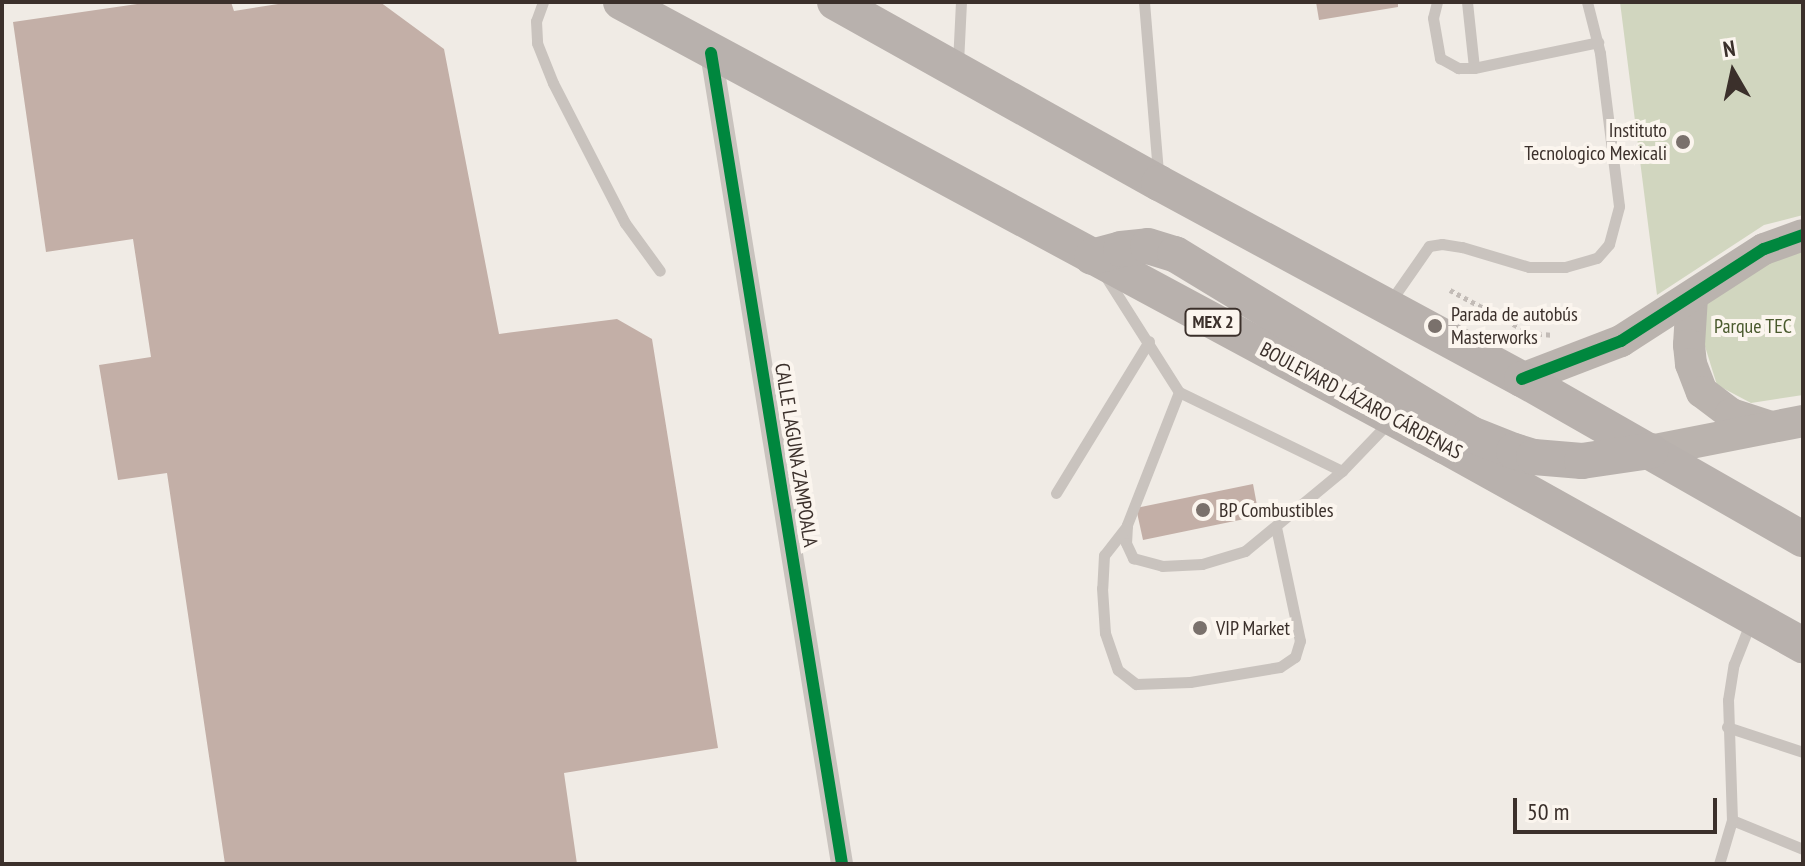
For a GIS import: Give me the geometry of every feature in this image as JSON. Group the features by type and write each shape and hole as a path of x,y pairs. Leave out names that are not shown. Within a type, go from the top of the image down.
{"main road":[{"name":"BOULEVARD LÁZARO CÁRDENAS","path":"621,2 1393,418 1803,645"},
{"path":"835,2 1159,183 1522,379 1803,539"},
{"path":"1092,257 1148,246 1175,254 1471,434 1514,451 1534,457 1582,461 1650,451"}],"street":[{"name":"CALLE LAGUNA ZAMPOALA","path":"711,53 842,864"},
{"path":"1522,379 1621,341 1764,249 1803,235"},
{"path":"1692,297 1689,345 1691,364 1702,392 1731,414 1771,427"},
{"path":"1650,451 1803,421"}],"lane":[{"path":"543,2 536,21 537,43 553,83 625,223 660,271"},
{"path":"958,71 961,2"},
{"path":"1144,2 1159,183"},
{"path":"1437,2 1433,18 1440,58 1458,68 1474,68 1598,42"},
{"path":"1467,2 1474,68"},
{"path":"1387,306 1429,246 1462,247 1529,267 1565,267 1597,258 1609,244 1619,206 1598,42 1587,2"},
{"path":"1092,257 1149,341 1179,392 1342,471"},
{"path":"1056,493 1149,341"},
{"path":"1179,392 1127,525 1104,555 1102,588 1105,633 1118,670 1136,684 1190,682 1280,667 1295,657 1300,641 1276,527"},
{"path":"1127,525 1126,543 1133,558 1162,566 1202,564 1245,551 1342,471 1393,418"},
{"path":"1719,864 1732,820 1727,727 1734,664 1752,617"},
{"path":"1727,727 1803,752"},
{"path":"1732,820 1803,849"}],"path":[{"path":"1450,290 1530,333 1555,336"}],"green space":[{"name":"Instituto Tecnologico Mexicali","path":"1620,2 1803,2 1803,215 1764,225 1657,295"},
{"name":"Parque TEC","path":"1803,248 1803,395 1751,403 1717,385 1703,340 1703,290"}],"building":[{"path":"151,2 231,2 234,11 291,2 380,2 444,49 499,334 617,319 652,339 718,748 564,773 577,864 225,864 167,473 118,480 99,365 151,357 133,239 46,252 13,22"},
{"path":"1316,2 1398,2 1398,7 1319,20"},
{"path":"1253,484 1259,516 1143,540 1136,508"}],"cycle path":[{"path":"711,53 842,864"},
{"path":"1522,379 1621,341 1764,249 1803,235"}],"place":[{"name":"Instituto Tecnologico Mexicali","path":"1683,142"},
{"name":"Parada de autobús Masterworks","path":"1435,326"},
{"name":"BP Combustibles","path":"1203,510"},
{"name":"VIP Market","path":"1200,628"}]}
